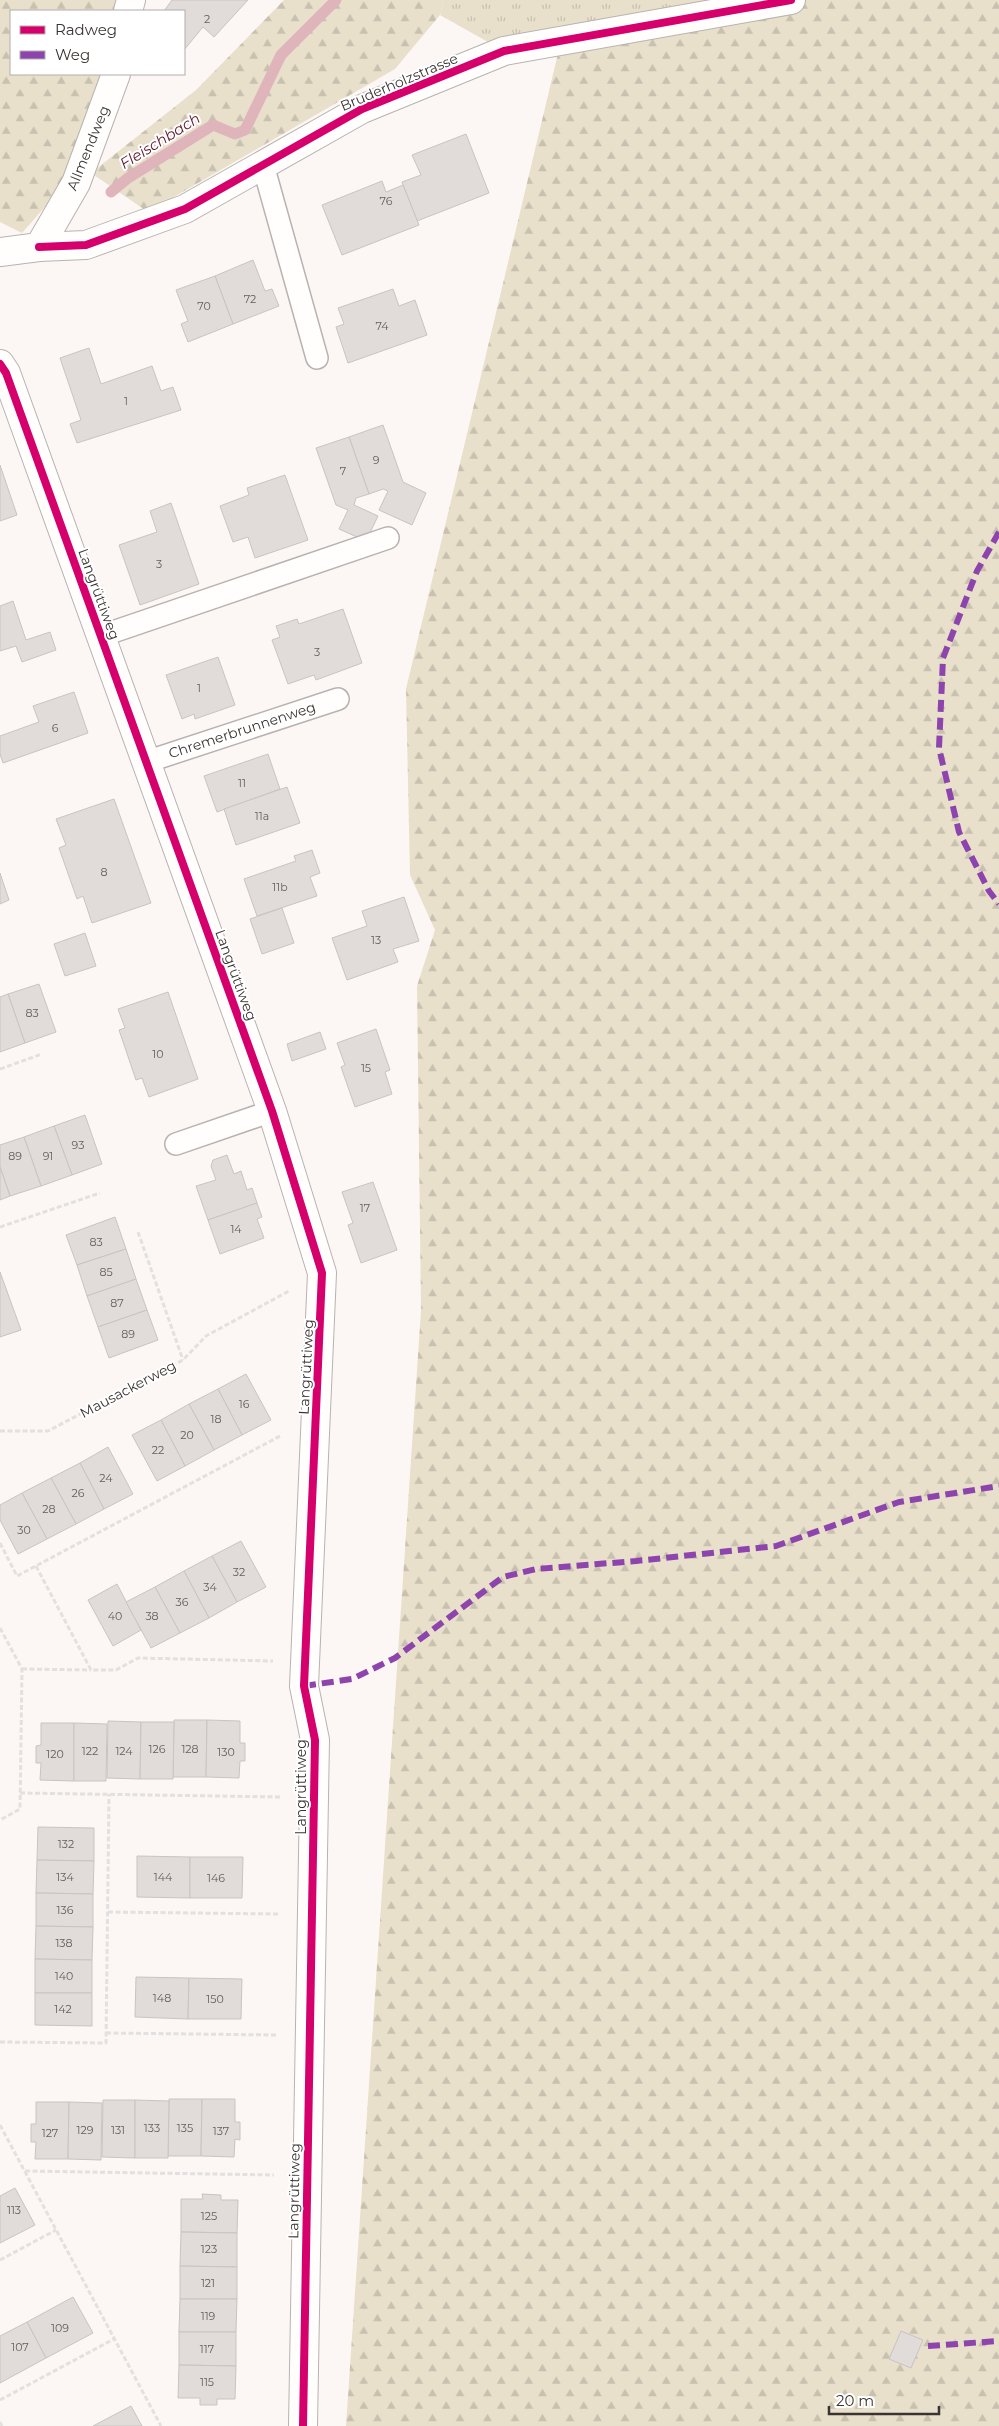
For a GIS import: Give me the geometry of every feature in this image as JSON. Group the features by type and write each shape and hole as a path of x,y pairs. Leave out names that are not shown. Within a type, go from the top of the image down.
{"street":[{"name":"Bruderholzstrasse","path":"0,252 39,247 86,245 185,208 362,109 504,51 791,0"},
{"name":"Allmendweg","path":"39,247 76,183 116,75"},
{"name":"Langrüttiweg","path":"0,364 9,383 272,1111 322,1273 304,1686 314,1740 314,1798 303,2426"}],"lane":[{"path":"263,164 318,358"},
{"path":"101,636 388,538"},
{"name":"Chremerbrunnenweg","path":"146,762 338,699"},
{"path":"176,1144 272,1111"}],"path":[{"path":"0,1069 42,1054"},
{"path":"0,1228 100,1193"},
{"path":"138,1232 183,1360"},
{"path":"0,1543 18,1576 316,1417"},
{"path":"36,1566 91,1670"},
{"path":"0,1628 22,1669 20,1809 0,1820"},
{"path":"22,1669 116,1670 138,1658 305,1661"},
{"path":"20,1793 314,1798"},
{"path":"0,2042 106,2043 110,1794"},
{"path":"108,1912 312,1915"},
{"path":"106,2033 310,2036"},
{"path":"0,2125 161,2426"},
{"path":"24,2171 307,2175"},
{"path":"0,2260 56,2230"},
{"path":"0,2400 114,2339"},
{"path":"0,2422 2,2426"}],"green space":[{"path":"0,0 119,0 117,10 10,10 10,75 106,75 66,183 22,233 0,222"},
{"path":"284,0 444,0 440,15 395,69 148,212 91,173 196,90"},
{"path":"444,0 791,0 504,51 440,15"},
{"path":"788,0 999,0 999,2426 346,2426 421,1311 417,986 435,930 410,875 406,689 561,41"}],"building":[{"path":"172,0 248,0 214,37 203,27 185,49 185,10 165,10"},
{"path":"466,134 489,193 417,221 402,182 421,175 412,155"},
{"path":"382,181 386,192 403,185 419,225 342,255 322,205"},
{"path":"253,260 265,291 272,289 279,306 233,324 215,276"},
{"path":"215,276 233,324 188,342 181,324 188,321 176,290"},
{"path":"393,289 399,306 415,300 427,335 348,363 336,327 344,324 338,308"},
{"path":"89,348 101,384 152,366 161,391 173,387 181,410 77,443 70,424 81,420 60,358"},
{"path":"383,425 403,482 426,493 412,525 379,510 388,491 383,489 369,494 349,437"},
{"path":"349,437 369,494 356,498 354,505 378,516 366,541 339,529 348,510 336,505 316,448"},
{"path":"0,465 17,515 0,521"},
{"path":"285,475 308,540 255,558 248,537 233,542 220,506 249,495 247,488"},
{"path":"171,503 199,584 140,605 119,545 157,532 150,511"},
{"path":"13,601 26,640 50,632 56,650 22,662 16,646 0,651 0,606"},
{"path":"343,609 362,663 316,680 314,675 288,684 272,640 280,637 276,626 297,619 299,624"},
{"path":"218,657 235,705 195,719 194,714 182,719 166,675"},
{"path":"74,692 88,733 3,763 0,754 0,736 39,722 33,706"},
{"path":"268,754 280,789 217,812 204,776"},
{"path":"287,787 300,823 236,845 224,809"},
{"path":"114,799 151,903 92,923 83,896 77,899 59,848 66,845 56,819"},
{"path":"312,850 320,873 310,877 317,896 257,916 244,879 296,861 294,856"},
{"path":"0,873 9,900 0,904"},
{"path":"404,897 419,941 393,949 398,962 347,980 332,938 367,926 362,911"},
{"path":"282,908 294,943 262,954 250,919"},
{"path":"85,933 96,966 65,976 54,944"},
{"path":"39,984 56,1032 25,1043 8,994"},
{"path":"168,992 198,1079 149,1097 142,1078 136,1080 119,1030 125,1028 118,1009"},
{"path":"8,994 25,1043 0,1052 0,997"},
{"path":"376,1029 390,1070 385,1072 392,1094 355,1107 341,1067 345,1065 337,1043"},
{"path":"320,1032 326,1049 292,1061 287,1044"},
{"path":"85,1115 102,1164 72,1175 54,1126"},
{"path":"54,1126 72,1175 41,1186 24,1137"},
{"path":"24,1137 41,1186 10,1196 0,1167 0,1145"},
{"path":"227,1155 234,1174 241,1171 247,1190 252,1188 257,1203 208,1220 196,1186 216,1180 211,1166 213,1160"},
{"path":"0,1167 10,1196 0,1200"},
{"path":"373,1182 397,1250 361,1263 348,1225 353,1223 342,1192"},
{"path":"257,1203 262,1217 257,1219 264,1238 220,1254 208,1220"},
{"path":"115,1217 126,1249 77,1265 66,1235"},
{"path":"126,1249 136,1279 87,1296 77,1265"},
{"path":"0,1272 21,1330 0,1337"},
{"path":"136,1279 147,1310 98,1327 87,1296"},
{"path":"147,1310 158,1340 109,1358 98,1327"},
{"path":"246,1374 271,1420 242,1435 218,1389"},
{"path":"218,1389 242,1435 214,1450 189,1404"},
{"path":"189,1404 214,1450 185,1466 161,1420"},
{"path":"161,1420 185,1466 157,1481 132,1435"},
{"path":"108,1447 133,1494 104,1509 80,1463"},
{"path":"80,1463 104,1509 76,1524 51,1478"},
{"path":"51,1478 76,1524 47,1539 22,1493"},
{"path":"22,1493 47,1539 18,1554 0,1520 0,1505"},
{"path":"241,1541 266,1587 237,1602 212,1556"},
{"path":"212,1556 237,1602 209,1618 184,1571"},
{"path":"184,1571 209,1618 180,1633 155,1587"},
{"path":"117,1584 141,1630 113,1646 88,1600"},
{"path":"155,1587 180,1633 151,1648 126,1602"},
{"path":"174,1720 207,1720 206,1777 173,1777"},
{"path":"207,1720 240,1721 240,1743 245,1743 245,1761 240,1761 239,1778 206,1777"},
{"path":"108,1721 141,1722 140,1779 107,1778"},
{"path":"141,1722 174,1722 173,1779 140,1779"},
{"path":"41,1723 74,1723 74,1781 40,1780 41,1763 36,1763 36,1746 41,1745"},
{"path":"74,1723 107,1724 106,1781 74,1781"},
{"path":"38,1827 94,1828 94,1861 37,1860"},
{"path":"137,1856 190,1857 190,1898 137,1897"},
{"path":"190,1857 243,1857 242,1898 190,1898"},
{"path":"37,1860 94,1861 93,1894 36,1893"},
{"path":"36,1893 93,1894 93,1927 36,1926"},
{"path":"36,1926 93,1927 92,1960 35,1959"},
{"path":"35,1959 92,1960 92,1993 35,1993"},
{"path":"136,1977 189,1978 188,2019 135,2017"},
{"path":"189,1978 242,1979 241,2019 188,2019"},
{"path":"35,1993 92,1993 92,2026 35,2025"},
{"path":"169,2099 202,2099 201,2156 168,2156"},
{"path":"202,2099 235,2099 235,2122 240,2122 240,2140 235,2139 234,2157 201,2156"},
{"path":"103,2100 135,2100 135,2158 102,2157"},
{"path":"135,2100 169,2101 168,2158 135,2158"},
{"path":"36,2102 69,2102 68,2159 35,2159 36,2142 31,2142 31,2124 36,2124"},
{"path":"69,2102 102,2103 101,2160 68,2159"},
{"path":"15,2188 35,2225 0,2243 0,2196"},
{"path":"202,2194 221,2195 221,2200 238,2200 237,2233 181,2232 181,2199 203,2199"},
{"path":"181,2232 237,2233 237,2267 180,2266"},
{"path":"180,2266 237,2267 237,2299 180,2299"},
{"path":"73,2297 93,2333 46,2358 27,2322"},
{"path":"180,2299 237,2299 236,2332 179,2332"},
{"path":"27,2322 46,2358 0,2383 0,2336"},
{"path":"901,2331 923,2340 911,2368 889,2359"},
{"path":"179,2332 236,2332 236,2366 179,2365"},
{"path":"179,2365 236,2366 235,2399 217,2399 217,2405 200,2405 200,2398 178,2398"},
{"path":"131,2406 142,2426 93,2426"}],"waterway":[{"name":"Fleischbach","path":"111,192 128,178 213,125 235,134 245,130 281,55 336,0"}],"marked path":[{"path":"999,532 977,571 943,658 939,748 959,832 989,891 999,904"},
{"path":"304,1686 352,1679 395,1658 503,1577 536,1569 636,1561 776,1546 899,1502 999,1486"},
{"path":"928,2346 999,2341"}],"cycle path":[{"path":"39,247 86,245 185,209 362,109 504,51 791,0"},
{"path":"0,364 6,373 272,1111 322,1273 304,1686 315,1740 303,2426"}]}
